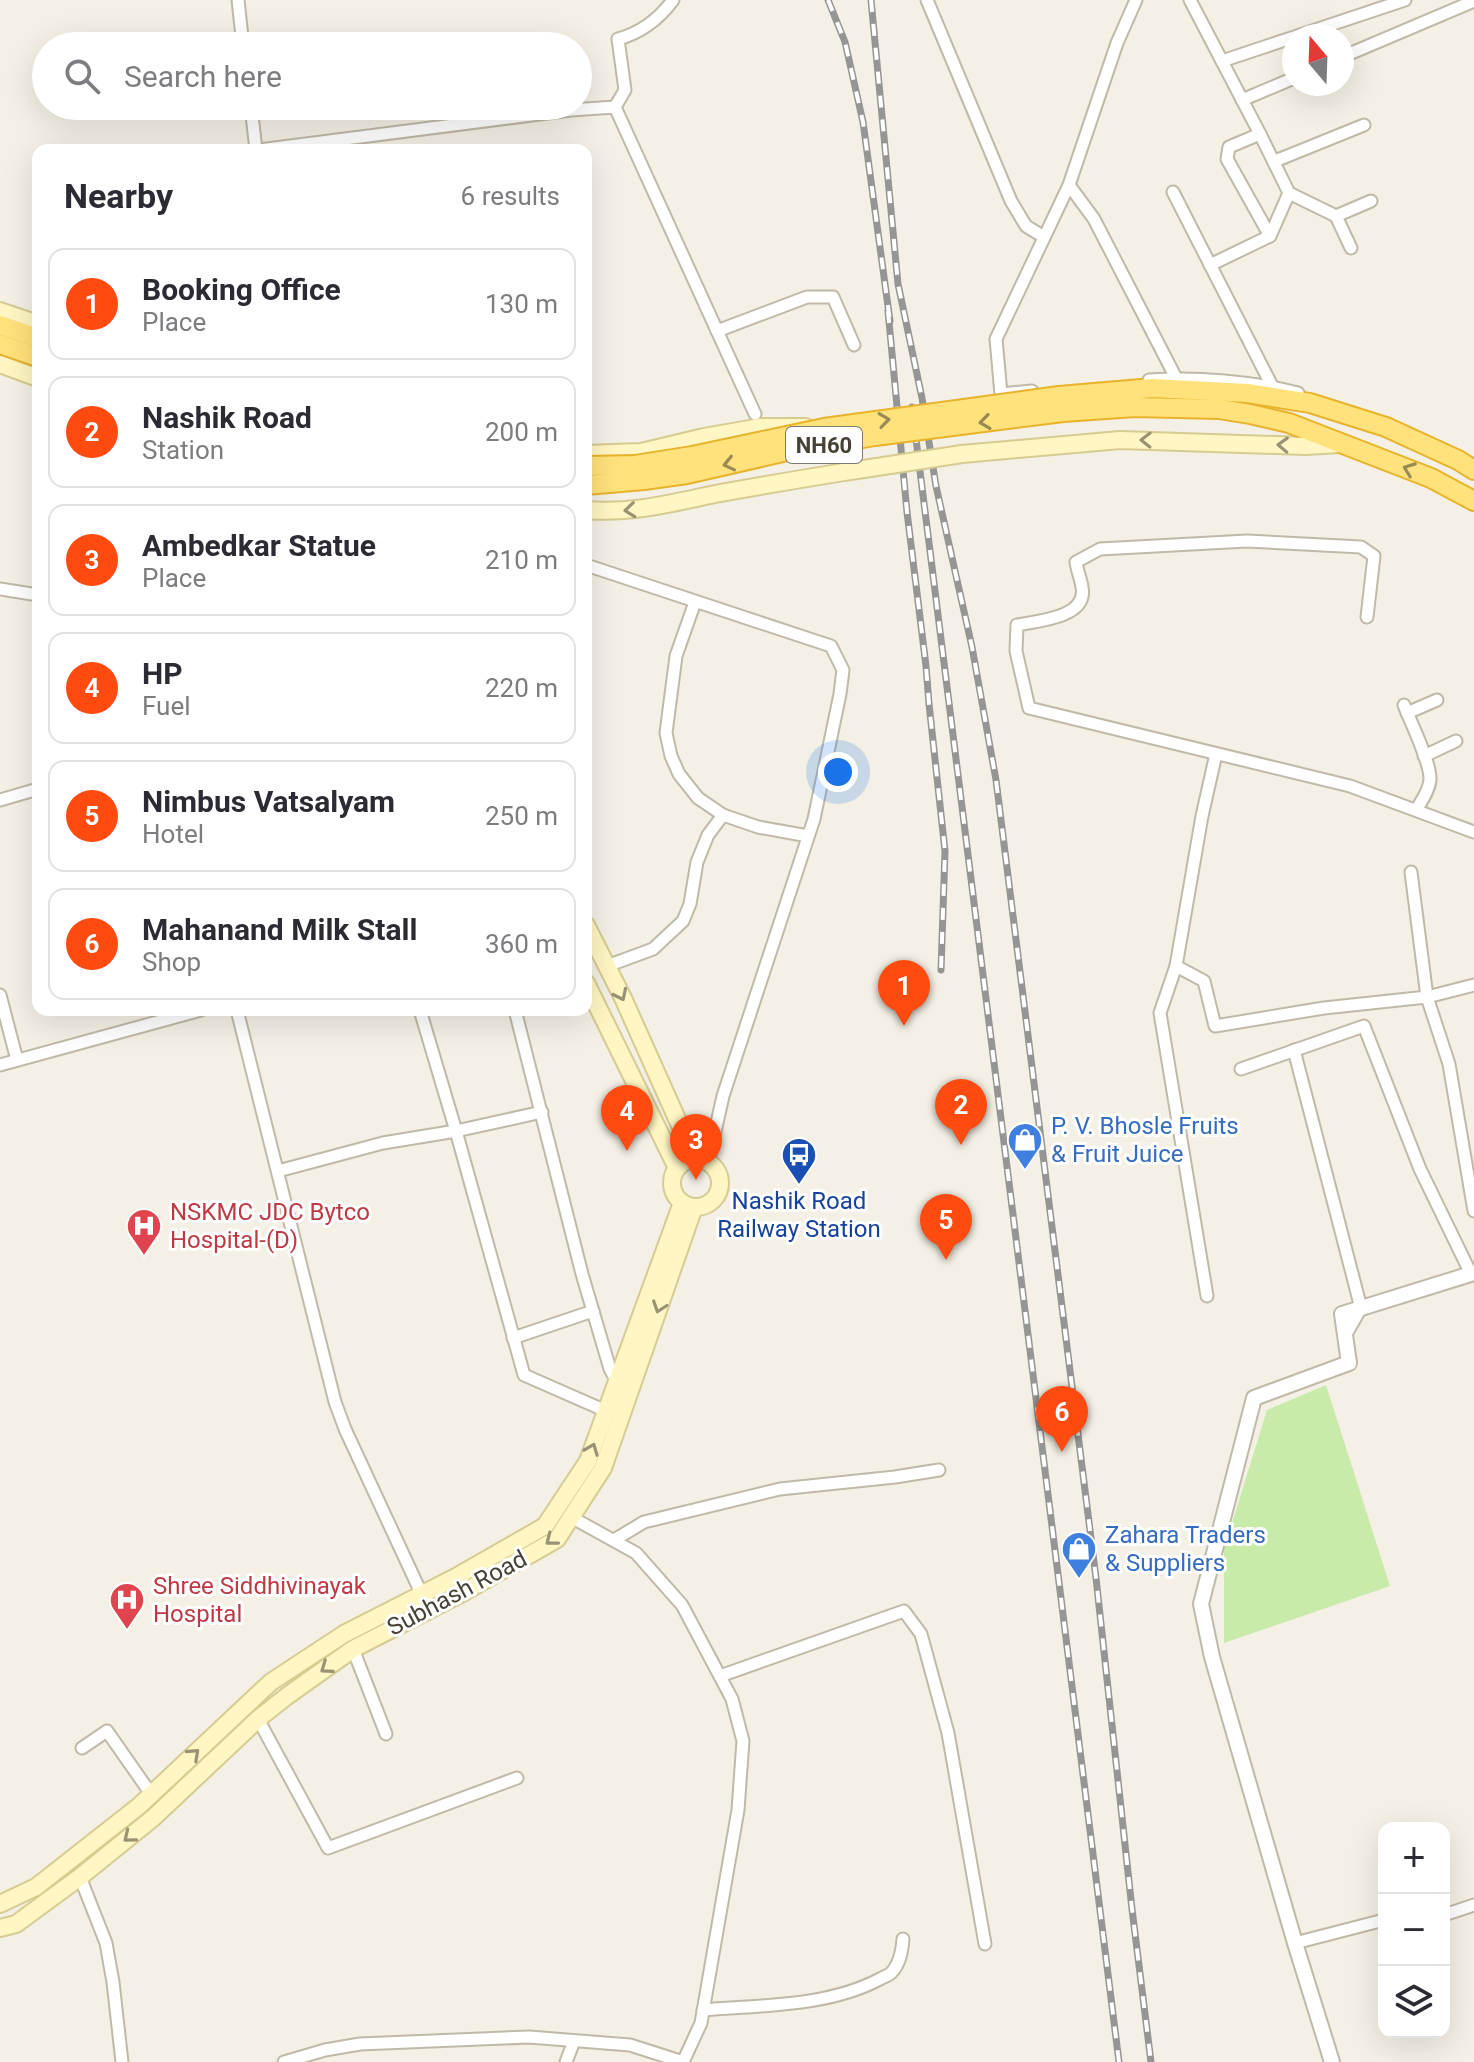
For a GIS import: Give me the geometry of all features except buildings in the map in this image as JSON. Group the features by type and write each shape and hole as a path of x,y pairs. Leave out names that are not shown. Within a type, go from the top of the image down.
{"highway":[{"path":"0,325 32,336"},
{"path":"0,344 32,355"},
{"name":"NH60","path":"592,484 687,474 796,449 1153,388 1247,393 1310,403 1386,427 1474,470"},
{"name":"NH60","path":"592,466 635,465 692,456 824,428 1061,404 1219,409 1289,423 1431,478 1474,501"}],"main road":[{"path":"0,311 32,322"},
{"path":"0,364 32,376"},
{"path":"592,454 641,452 758,420 824,428"},
{"path":"592,511 609,512 660,506 962,454 1120,440 1305,446 1341,444"},
{"path":"592,937 702,1161 718,1174 719,1188 712,1201 700,1207 688,1205 676,1197 672,1183 677,1168 688,1161 702,1161"},
{"path":"592,995 677,1168"},
{"name":"Subhash Road","path":"0,1928 16,1924 153,1818 258,1719 287,1696 353,1649 545,1526 588,1461 688,1205"},
{"name":"Subhash Road","path":"0,1904 36,1887 70,1863 151,1794 271,1682 344,1634 426,1602 557,1539 603,1468 688,1205"}],"street":[{"path":"238,0 241,32"},
{"path":"615,107 625,90 618,39 636,35 666,10 673,0"},
{"path":"927,0 1011,201 1026,226 1044,237"},
{"path":"1136,0 1117,43 1069,185 996,339 1001,394 1176,378 1272,386 1413,431 1474,461"},
{"path":"1190,0 1289,193 1336,216 1351,248"},
{"path":"1332,24 1405,0"},
{"path":"1354,52 1474,1"},
{"path":"1222,61 1282,40"},
{"path":"1242,100 1282,83"},
{"path":"592,109 615,107"},
{"path":"615,107 758,420"},
{"path":"253,120 257,144"},
{"path":"305,144 493,120"},
{"path":"1275,161 1364,125"},
{"path":"1260,134 1229,147 1227,159 1270,236"},
{"path":"1069,185 1094,219 1176,378"},
{"path":"1173,192 1272,386"},
{"path":"1210,265 1270,236 1289,193"},
{"path":"1336,216 1371,201"},
{"path":"717,331 807,297 833,297 854,345"},
{"path":"1367,617 1374,556 1361,547 1247,541 1100,549 1076,562 1083,589 1080,602 1056,618 1017,625 1016,651 1029,708 1350,786 1474,831"},
{"path":"592,567 831,646 843,670 814,819 702,1161"},
{"path":"0,589 32,594"},
{"path":"695,602 676,656 666,733 671,756 683,780 698,798 723,815 758,827 808,836"},
{"path":"1416,810 1430,778 1406,709 1437,700"},
{"path":"1424,756 1456,741"},
{"path":"1207,1296 1160,1013 1176,966 1216,754"},
{"path":"0,800 32,791"},
{"path":"607,966 653,949 683,921 690,904 697,862 708,835 723,815"},
{"path":"1411,872 1427,997 1449,1064 1474,1211"},
{"path":"1176,966 1204,981 1215,1026 1324,1008 1427,997 1474,985"},
{"path":"0,995 17,1060"},
{"path":"0,1065 179,1016"},
{"path":"239,1016 335,1402 426,1602"},
{"path":"422,1016 524,1375 606,1411"},
{"path":"517,1016 582,1274 610,1369 617,1382"},
{"path":"1241,1069 1364,1026 1420,1169 1473,1274 1342,1314 1349,1363 1254,1398 1201,1604 1212,1657 1332,2062"},
{"path":"1294,1050 1360,1309"},
{"path":"278,1171 383,1143 542,1112"},
{"path":"513,1338 593,1311"},
{"path":"614,1540 644,1522 780,1489 939,1470"},
{"path":"284,2062 360,2044 529,2037 630,2045 683,2062 701,2023 738,1810 743,1741 732,1699 682,1605 636,1553 571,1517"},
{"path":"720,1676 904,1611 921,1634 948,1733 985,1944"},
{"path":"353,1649 386,1734"},
{"path":"258,1719 328,1848 517,1778"},
{"path":"82,1748 107,1731 151,1794"},
{"path":"80,1877 106,1943 122,2062"},
{"path":"1450,1913 1474,1905"},
{"path":"1295,1943 1378,1922"},
{"path":"703,2010 806,2000 865,1987 891,1973 901,1958 903,1939"},
{"path":"566,2062 574,2041"}],"green space":[{"path":"1326,1385 1390,1586 1224,1643 1224,1549 1267,1410"}],"railway":[{"path":"828,0 845,42 863,122 890,321"},
{"path":"871,0 898,284 996,780 1096,1578 1151,2062"},
{"path":"888,311 945,851 941,970"},
{"path":"912,407 1119,2062"}],"place":[{"name":"Booking Office","path":"904,1026"},
{"name":"Nashik Road","path":"961,1145"},
{"name":"HP","path":"627,1151"},
{"name":"P. V. Bhosle Fruits & Fruit Juice","path":"1025,1171"},
{"name":"Ambedkar Statue","path":"696,1180"},
{"name":"Nashik Road Railway Station","path":"799,1186"},
{"name":"NSKMC JDC Bytco Hospital-(D)","path":"144,1257"},
{"name":"Nimbus Vatsalyam","path":"946,1260"},
{"name":"Mahanand Milk Stall","path":"1062,1452"},
{"name":"Zahara Traders & Suppliers","path":"1079,1580"},
{"name":"Shree Siddhivinayak Hospital","path":"127,1631"}]}
